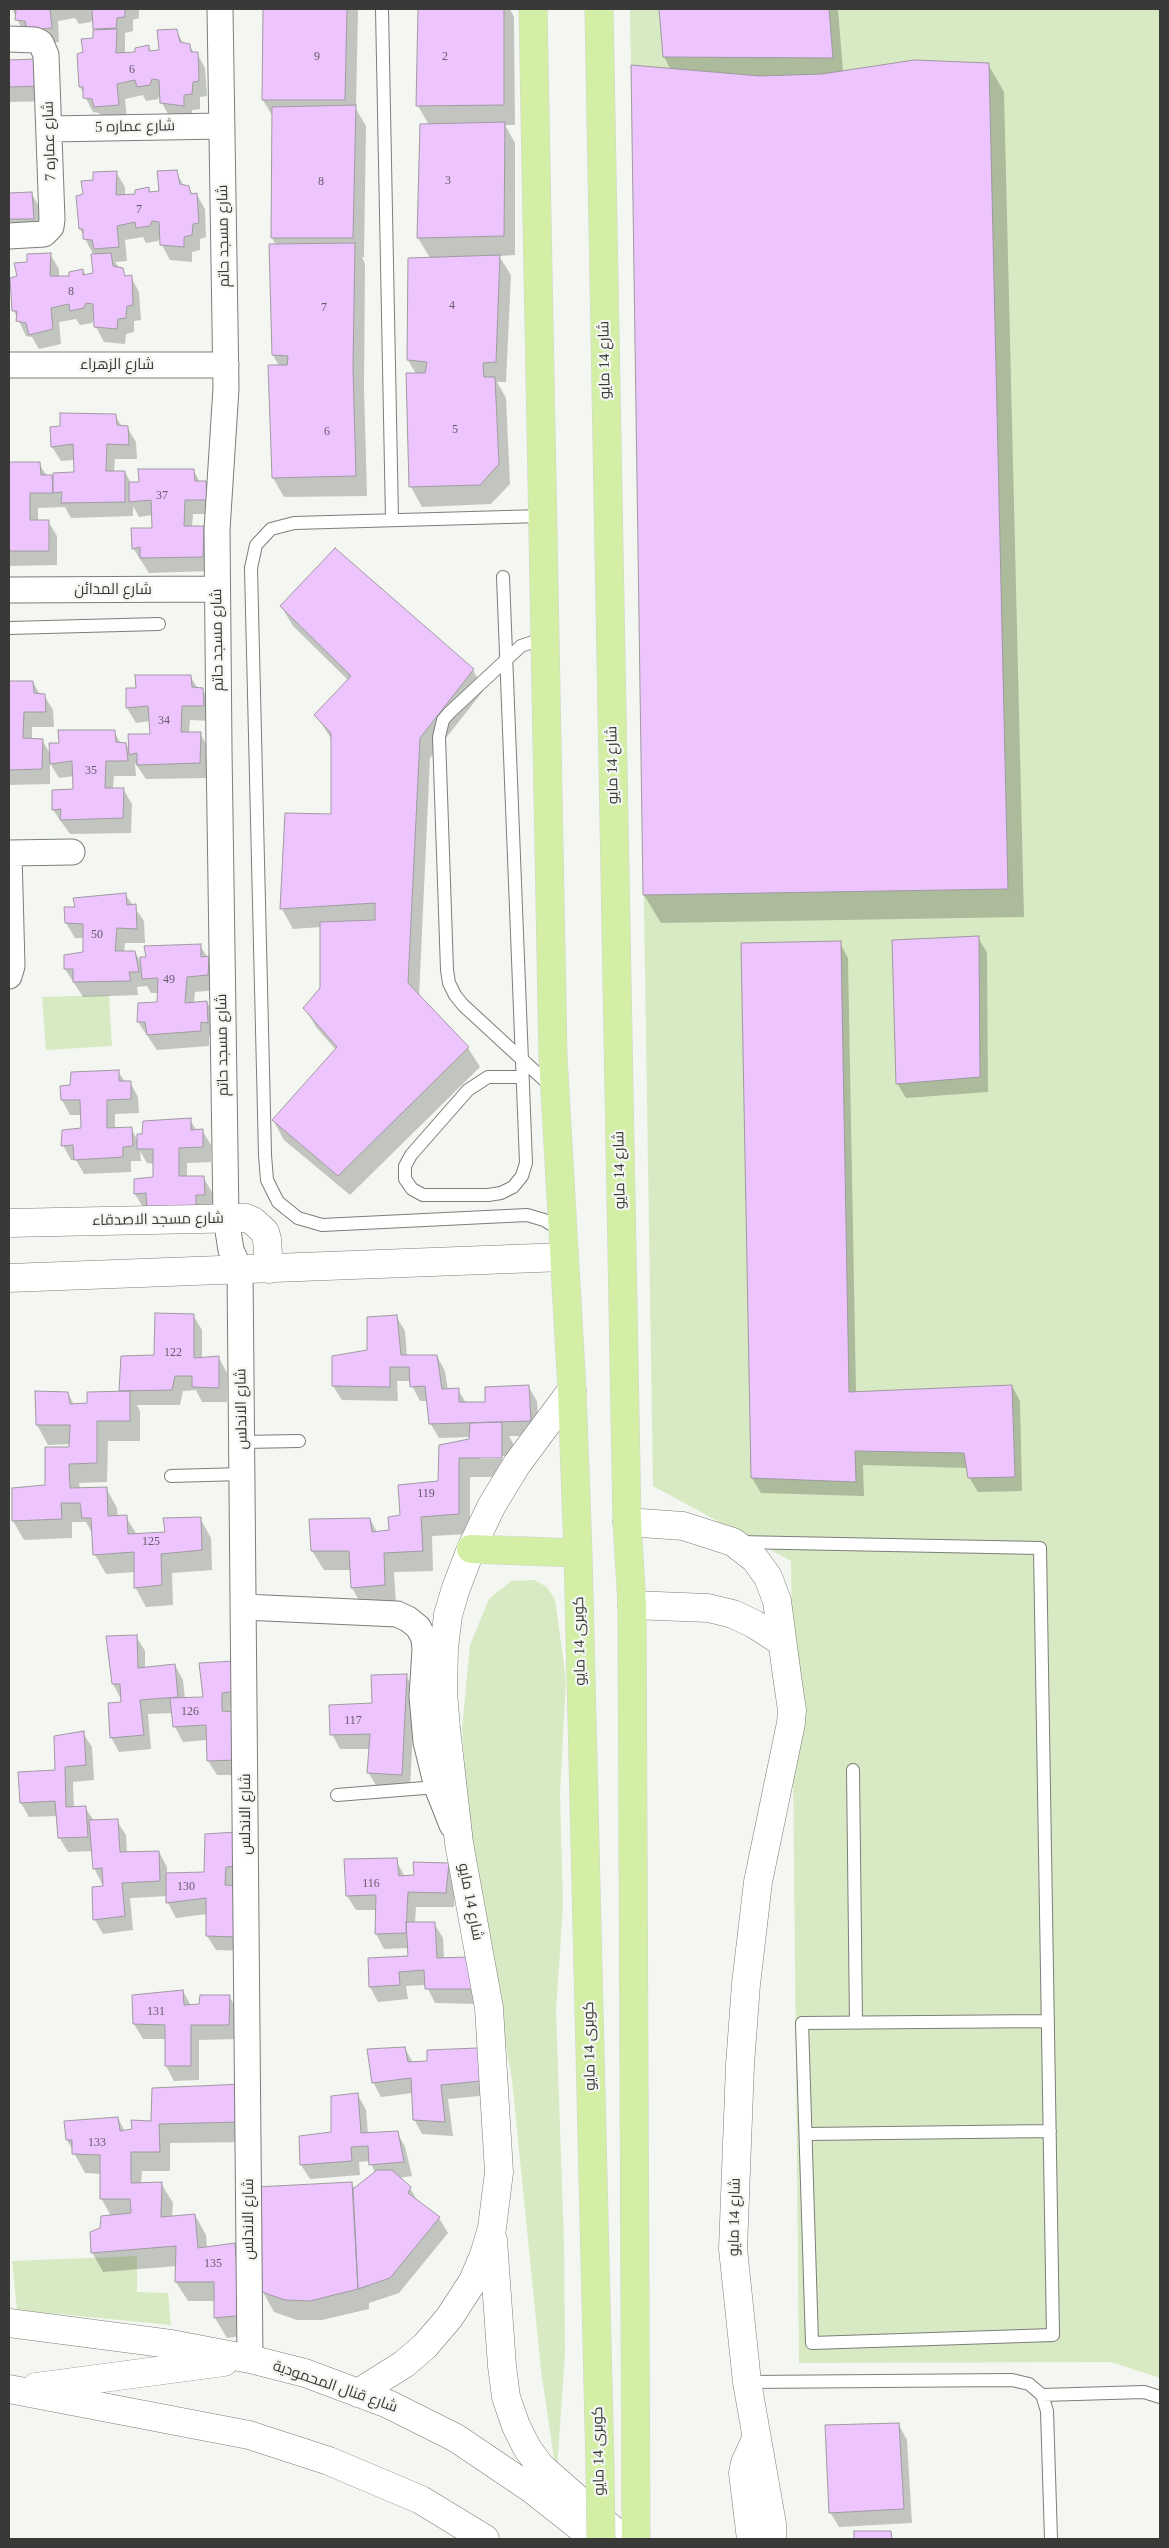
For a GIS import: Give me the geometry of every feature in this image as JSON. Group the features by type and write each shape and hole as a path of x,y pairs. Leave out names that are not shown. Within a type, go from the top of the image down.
{"main road":[{"path":"471,1549 578,1553 572,1390 554,1090 544,638 534,9"},
{"name":"شارع 14 مايو","path":"599,9 627,1522 632,1605"},
{"name":"شارع مسجد الاصدقاء","path":"9,1223 246,1218 260,1226 267,1239 269,1269"},
{"path":"9,1278 269,1269 563,1244"},
{"name":"شارع 14 مايو","path":"358,2393 404,2364 425,2346 450,2318 473,2280 484,2255 492,2228 499,2172 489,2008 459,1843 443,1692 444,1656 448,1615 471,1549 492,1505 517,1464 572,1390"},
{"name":"شارع 14 مايو","path":"627,1522 683,1526 733,1542 755,1559 768,1577 776,1601 792,1710 791,1723 758,1882 740,2065 733,2249 747,2382 768,2535"},
{"name":"كوبرى 14 مايو","path":"578,1553 601,2539"},
{"path":"636,2539 632,1605 708,1608 733,1614 754,1624 782,1642"},
{"path":"492,2228 502,2366 506,2396 516,2426 527,2448 541,2467 623,2539"},
{"name":"شارع قنال المحمودية","path":"9,2323 171,2344 250,2359 305,2373 416,2418 482,2454 595,2539"},
{"path":"12,2390 250,2359"},
{"path":"12,2390 249,2435 329,2461 421,2500 485,2539"}],"street":[{"name":"شارع مسجد حاتم","path":"220,9 226,412 218,506 217,590 226,1218 231,1250 240,1270"},
{"name":"شارع عماره 7","path":"9,39 35,40 45,48 51,227 48,231 38,235 9,236"},
{"name":"شارع عماره 5","path":"49,128 222,126"},
{"name":"شارع الزهراء","path":"9,365 226,365"},
{"name":"شارع المدائن","path":"9,590 217,590"},
{"path":"9,976 12,966 9,853 72,852"},
{"name":"شارع الاندلس","path":"240,1270 250,2359"},
{"path":"244,1607 397,1614 408,1619 418,1627 424,1638 425,1650 422,1696 426,1742 437,1787 459,1843"}],"lane":[{"path":"382,9 392,519"},
{"path":"542,516 294,523 271,529 256,545 251,568 267,1180 278,1202 298,1218 322,1225 527,1215 544,1220 563,1244"},
{"path":"503,577 526,1163 522,1176 513,1186 502,1193 488,1195 423,1195 412,1189 405,1179 405,1166 411,1155 468,1090 488,1077 522,1076"},
{"path":"9,628 160,624"},
{"path":"544,638 520,646 506,659 449,713 444,720 439,737 449,983 459,1000 554,1090"},
{"path":"242,1442 299,1441"},
{"path":"171,1476 243,1474"},
{"path":"733,1542 1040,1548 1050,2131 1053,2335 812,2342 802,2023 1048,2021"},
{"path":"854,1770 856,2023"},
{"path":"337,1794 437,1787"},
{"path":"806,2134 1050,2131"},
{"path":"747,2382 1012,2380 1029,2384 1042,2395 1047,2411 1051,2539"},
{"path":"1042,2395 1144,2392 1160,2397"}],"green space":[{"path":"630,9 1160,9 1160,2378 1111,2362 799,2363 791,1561 653,1486"},
{"path":"109,995 112,1046 46,1050 42,997"},
{"path":"534,1580 547,1587 555,1600 566,1679 560,1793 563,1906 556,2011 564,2244 565,2353 557,2469 541,2370 512,2080 469,1831 462,1729 470,1645 489,1599 511,1581"},
{"path":"137,2256 137,2292 168,2293 171,2325 17,2310 12,2261"}],"building":[{"path":"11,9 50,9 52,28 27,30 25,21 15,20 16,10"},
{"path":"92,9 125,9 125,17 117,18 116,28 93,29"},
{"path":"263,9 347,9 345,100 262,100"},
{"path":"418,9 504,9 504,105 416,106"},
{"path":"659,9 829,9 833,58 663,57"},
{"path":"117,29 116,53 135,52 135,48 149,45 149,51 159,50 157,30 177,29 180,42 190,44 191,52 198,52 199,81 193,82 192,94 184,95 184,106 160,103 159,80 152,79 150,85 137,87 135,80 117,84 119,105 94,107 92,99 83,98 83,87 79,87 77,54 83,52 81,39 93,38 93,30"},
{"path":"36,59 39,86 9,87 9,60"},
{"path":"914,60 989,63 1008,889 643,895 631,65 760,76 822,74"},
{"path":"356,105 353,238 271,238 272,107"},
{"path":"505,122 504,236 417,238 420,124"},
{"path":"177,170 180,184 189,186 191,194 197,193 199,223 193,224 192,235 184,237 184,247 160,245 159,222 152,221 150,226 136,228 135,222 117,226 119,247 94,249 92,240 83,239 83,229 79,229 76,196 83,194 81,181 93,180 93,172 117,171 116,195 135,194 135,190 149,187 149,192 159,191 157,171"},
{"path":"32,192 34,219 9,219 9,193"},
{"path":"355,243 353,367 356,476 272,478 268,365 287,365 288,356 272,355 269,244"},
{"path":"51,253 50,276 69,276 69,272 83,269 83,275 93,273 91,254 111,253 113,266 123,268 125,276 132,275 133,305 127,306 126,318 118,319 117,329 94,327 93,304 86,303 84,308 70,311 69,304 51,308 53,329 29,335 26,323 16,321 17,311 12,311 10,278 17,276 14,263 27,262 27,254"},
{"path":"500,255 496,362 483,363 484,377 495,377 499,464 480,485 409,487 406,373 425,373 427,362 407,360 408,258"},
{"path":"60,413 116,414 117,425 128,426 129,445 107,444 106,471 125,471 125,502 61,503 62,492 53,493 53,473 74,472 73,444 51,447 50,427 60,426"},
{"path":"9,462 40,462 41,475 52,475 53,493 30,493 30,520 49,520 49,551 9,551"},
{"path":"138,469 194,469 195,481 206,481 207,500 185,500 184,526 204,526 203,557 140,558 140,547 132,549 131,528 152,528 151,500 129,502 129,482 139,482"},
{"path":"335,548 474,669 420,738 408,983 469,1047 338,1176 272,1120 337,1047 303,1008 320,988 320,922 375,920 375,903 280,909 285,813 331,814 331,733 314,715 351,676 280,606"},
{"path":"135,675 191,675 192,687 203,688 204,706 182,706 181,732 201,732 200,763 137,765 137,753 129,755 128,734 150,734 148,706 126,708 126,688 136,688"},
{"path":"9,681 33,681 34,693 45,694 46,712 24,712 23,738 43,739 42,769 9,770"},
{"path":"58,730 115,730 116,742 126,743 128,761 106,761 105,788 124,788 123,818 60,820 61,809 52,810 52,790 73,789 72,761 50,764 49,743 59,743"},
{"path":"126,893 127,905 136,904 137,929 117,928 115,951 135,951 139,972 129,972 131,981 73,982 73,969 64,969 64,955 83,952 83,924 65,923 64,907 75,907 73,898"},
{"path":"979,936 980,1077 896,1084 892,940"},
{"path":"841,941 849,1392 1012,1385 1015,1477 968,1478 964,1453 855,1451 856,1482 751,1478 741,943"},
{"path":"201,944 201,957 209,956 208,975 187,977 185,1003 207,1001 208,1023 201,1022 201,1031 147,1035 145,1022 137,1022 138,1003 157,1002 158,978 142,979 140,957 146,957 144,946"},
{"path":"119,1070 119,1081 131,1081 131,1099 107,1100 107,1128 132,1127 133,1146 123,1147 123,1157 74,1160 73,1145 61,1146 62,1130 81,1128 80,1100 61,1100 60,1086 70,1085 71,1072"},
{"path":"191,1118 191,1130 203,1129 203,1147 179,1148 179,1176 204,1176 205,1195 196,1195 196,1206 147,1208 146,1193 134,1194 134,1179 153,1177 153,1149 137,1149 137,1134 142,1134 143,1121"},
{"path":"155,1313 194,1314 194,1358 219,1356 219,1388 192,1387 192,1376 175,1376 172,1390 119,1391 121,1356 154,1355"},
{"path":"397,1315 401,1355 437,1355 442,1389 459,1388 459,1402 485,1402 485,1387 529,1385 531,1421 429,1424 425,1386 410,1387 409,1367 390,1367 390,1387 332,1386 332,1356 367,1350 367,1317"},
{"path":"35,1391 68,1392 70,1404 87,1403 87,1392 130,1391 130,1421 97,1421 97,1463 69,1464 70,1488 107,1487 108,1516 127,1515 128,1534 165,1532 163,1518 201,1517 202,1550 161,1554 162,1585 134,1588 134,1552 93,1555 91,1518 82,1518 80,1503 61,1503 62,1519 12,1521 12,1488 45,1485 45,1447 69,1447 70,1425 36,1425"},
{"path":"502,1422 502,1458 459,1458 459,1514 421,1517 423,1551 384,1553 385,1585 351,1588 349,1551 311,1551 309,1519 370,1518 372,1532 389,1530 388,1517 400,1515 398,1485 438,1481 439,1445 469,1439 470,1423"},
{"path":"137,1635 138,1668 175,1664 178,1697 140,1700 144,1735 110,1738 108,1703 121,1702 120,1684 112,1684 106,1636"},
{"path":"236,1661 238,1691 222,1693 222,1711 239,1712 239,1760 207,1761 206,1725 173,1727 170,1698 203,1697 199,1663"},
{"path":"407,1674 402,1775 367,1773 370,1734 330,1735 329,1705 372,1703 371,1675"},
{"path":"84,1731 86,1765 65,1767 66,1807 86,1806 88,1837 58,1838 55,1801 20,1803 18,1772 55,1770 54,1736"},
{"path":"118,1819 120,1852 159,1851 160,1881 122,1883 125,1916 93,1920 92,1887 103,1886 102,1868 93,1869 89,1820"},
{"path":"236,1832 238,1866 226,1867 225,1885 240,1886 237,1937 206,1936 206,1898 166,1903 166,1873 204,1872 205,1834"},
{"path":"397,1858 399,1876 414,1875 413,1862 449,1863 446,1893 408,1892 406,1933 375,1934 376,1895 346,1896 344,1859"},
{"path":"406,1922 435,1922 437,1958 468,1957 473,1989 425,1989 424,1970 399,1972 400,1985 369,1987 368,1958 408,1956"},
{"path":"183,1990 184,2005 199,2004 200,1995 230,1995 229,2025 191,2025 191,2066 165,2066 165,2025 133,2024 132,1995"},
{"path":"405,2047 408,2062 427,2061 427,2050 478,2048 481,2081 441,2085 445,2122 413,2120 411,2078 372,2083 367,2049"},
{"path":"243,2084 241,2122 159,2124 160,2152 131,2152 131,2183 162,2182 161,2217 195,2214 198,2248 235,2243 236,2258 244,2257 244,2315 214,2318 214,2282 175,2282 176,2246 91,2253 90,2232 100,2228 101,2216 131,2213 130,2199 100,2199 100,2155 72,2154 72,2140 66,2140 64,2121 118,2117 120,2131 132,2129 131,2120 151,2121 152,2088"},
{"path":"358,2093 361,2133 398,2131 404,2162 369,2165 368,2146 351,2147 352,2161 300,2165 299,2136 331,2132 331,2096"},
{"path":"377,2170 392,2170 411,2187 408,2193 440,2217 390,2278 358,2289 353,2189"},
{"path":"352,2182 358,2289 310,2301 285,2300 262,2292 256,2187"},
{"path":"899,2423 904,2509 829,2513 825,2425"},
{"path":"854,2531 891,2531 892,2539 854,2539"}]}
